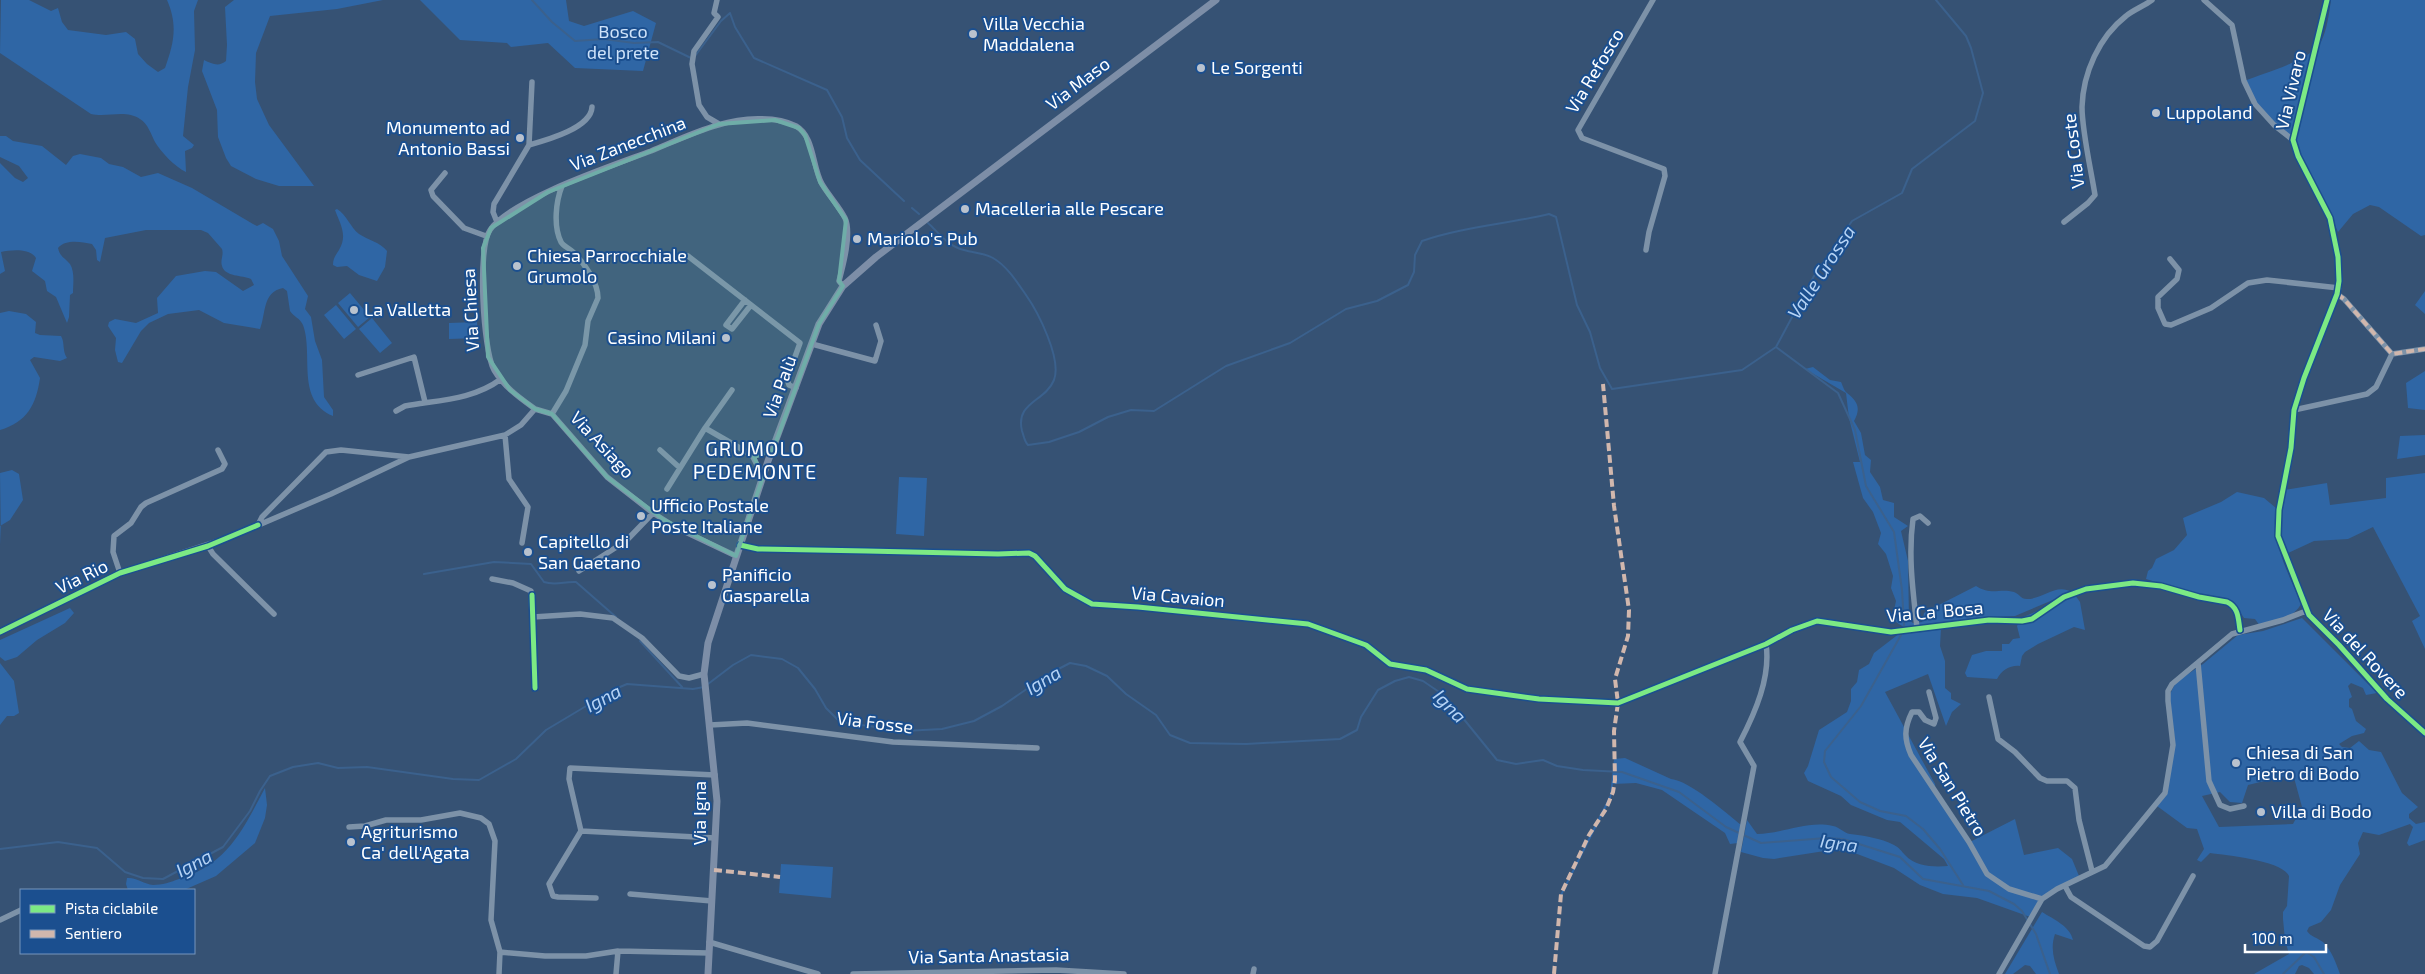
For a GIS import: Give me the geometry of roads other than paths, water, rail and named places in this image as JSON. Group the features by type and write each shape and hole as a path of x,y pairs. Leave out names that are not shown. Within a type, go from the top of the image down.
{"main road":[{"name":"Via Maso","path":"959,194 1216,0"},
{"name":"Via Palù","path":"705,676 708,644 736,556 768,462 819,324 843,286 876,257 959,194"},
{"name":"Via Igna","path":"705,676 717,801 708,974"}],"street":[{"path":"717,0 714,13 718,17 694,51 692,64 699,105 707,116 719,124"},
{"name":"Via Refosco","path":"1646,250 1649,232 1665,176 1664,169 1582,138 1578,130 1641,25 1653,0"},
{"name":"Via Coste","path":"2064,222 2095,195 2082,107 2089,69 2098,48 2109,32 2127,14 2152,0"},
{"path":"2204,0 2232,25 2244,81 2255,104 2274,125 2293,140"},
{"name":"Via Vivaro","path":"2294,410 2304,378 2338,291 2338,257 2330,218 2298,156 2293,140 2327,0"},
{"path":"497,222 493,212 494,204 529,145 532,82"},
{"path":"529,145 573,129 592,114 592,107"},
{"name":"Via Zanecchina","path":"552,414 566,391 585,345 588,321 598,298 596,286 577,256 562,244 557,228 557,196 562,186 719,124 785,121 799,128 805,135 820,182 846,220 847,240 839,282 843,286"},
{"path":"445,173 432,186 432,196 464,228 486,236 497,222 518,208 562,186"},
{"name":"Via Chiesa","path":"486,236 484,248 485,331 488,357 510,390 535,409"},
{"path":"688,256 801,345 788,376 789,385 797,385"},
{"path":"2170,259 2179,270 2177,279 2158,297 2158,308 2165,324 2171,325 2211,308 2248,283 2267,280 2338,291 2392,354"},
{"path":"745,300 726,325 732,329 751,305"},
{"path":"812,344 875,360 881,341 876,325"},
{"path":"2392,354 2425,349"},
{"path":"2294,410 2367,394 2376,387 2392,354"},
{"path":"358,374 414,357 425,402"},
{"path":"396,411 405,406 468,395 484,389 501,379"},
{"path":"667,489 705,428 732,390"},
{"path":"409,457 466,442 505,435 521,425 535,409"},
{"name":"Via Asiago","path":"535,409 552,414 607,477 653,513 677,528 736,556"},
{"name":"Via del Rovere","path":"2294,410 2291,448 2279,510 2278,536 2306,610 2387,699 2425,733"},
{"path":"705,428 756,456 764,463 768,462"},
{"path":"505,435 509,478 528,507 522,543"},
{"name":"Via Rio","path":"120,574 113,552 114,536 131,523 140,507 146,503 222,469 225,464 218,450"},
{"name":"Via Rio","path":"258,525 262,517 309,471 322,454 332,450 409,457"},
{"path":"660,450 680,468"},
{"path":"756,456 773,450"},
{"path":"756,456 763,476"},
{"name":"Via Rio","path":"0,632 120,574 208,546 331,494 409,457"},
{"path":"579,571 626,541 653,513"},
{"name":"Via Ca' Bosa","path":"1917,628 1910,567 1910,544 1913,519 1920,516 1928,523"},
{"name":"Via Cavaion","path":"740,545 774,549 1029,553 1035,556 1065,588 1092,604 1308,624 1366,645 1390,664 1419,668 1466,689 1539,699 1618,703"},
{"path":"208,546 213,554 274,614"},
{"path":"492,579 513,583 529,589 533,617 534,688"},
{"name":"Via Ca' Bosa","path":"1618,703 1766,644 1792,630 1817,621 1891,632 1989,620 2022,622 2032,619 2064,597 2086,589 2133,583 2161,586 2234,605 2238,611 2240,630"},
{"path":"1999,974 2042,899 2092,871 2105,866 2165,793 2173,745 2168,691 2172,684 2240,630 2283,620 2306,610"},
{"path":"533,617 580,614 613,618 642,638 679,676 689,678 705,676"},
{"path":"1715,974 1754,766 1740,742 1756,710 1769,662 1766,644"},
{"path":"2198,663 2210,781 2220,805 2230,808 2244,806"},
{"name":"Via San Pietro","path":"1929,692 1936,718 1934,724 1925,720 1919,712 1912,712 1906,723 1905,740 1911,755 1969,842 1987,874 2009,889 2042,899"},
{"path":"1989,698 1998,739 2015,752 2040,778 2047,782 2067,781 2075,788 2079,820 2092,871"},
{"name":"Via Fosse","path":"710,726 747,723 893,742 1037,748"},
{"path":"596,898 558,897 553,896 549,889 549,884 581,831 569,778 570,768 715,775"},
{"path":"349,827 365,826 386,820 421,820 456,813 474,816 487,821 492,827 495,841 491,920 500,952 499,974"},
{"path":"581,831 715,838"},
{"path":"2065,886 2071,897 2144,946 2150,946 2157,941 2193,876"},
{"path":"630,894 712,901"},
{"path":"0,920 20,910"},
{"path":"709,942 818,974"},
{"path":"500,952 578,956 618,951 709,953"},
{"path":"616,974 618,951"},
{"name":"Via Santa Anastasia","path":"853,974 1056,970 1124,974"}],"waterway":[{"path":"532,0 552,22 575,41 604,39 634,43 658,42 691,58"},
{"name":"Valle Grossa","path":"928,223 954,246 990,256 1003,265 1037,312 1048,336 1056,371 1050,387 1023,414 1021,421 1022,431 1028,445 1049,442 1079,432 1108,417 1131,410 1154,411 1226,366 1290,343 1346,309 1377,301 1408,285 1414,272 1415,255 1422,241 1453,232 1549,214 1556,217 1577,305 1590,332 1600,368 1612,389 1742,370 1776,347 1814,276 1852,221 1902,193 1912,169 1975,121 1983,93 1971,48 1966,36 1936,0"},
{"path":"695,56 721,21 730,13 735,27 754,58 827,90 842,117 847,138 860,160 904,201"},
{"path":"912,208 919,214"},
{"path":"1776,347 1838,393 1855,430 1866,486 1894,532 1902,590 1904,625 1901,635 1861,706 1825,751 1824,762 1831,777 1860,802 1880,811 1906,816 1923,829 1940,849 1963,885"},
{"path":"424,574 494,562 531,564 544,582 553,584 576,582 616,617"},
{"path":"640,641 682,687"},
{"name":"Igna","path":"708,684 733,665 751,655 782,659 798,668 815,689 826,708 840,722 904,731 942,729 974,721 1002,706 1047,675 1070,663 1086,666 1107,676 1126,694 1156,715 1170,735 1190,743 1246,744 1340,739 1357,730 1361,717 1378,690 1395,681 1409,677 1423,681 1445,696 1497,760 1516,764 1543,760 1557,766 1583,770 1622,772 1679,792 1726,827 1761,843 1826,838 1843,839 1900,857 1923,879 1989,891 2014,904 2022,911 2036,934 2050,974"},
{"name":"Igna","path":"0,849 58,842 97,848 125,872 143,878 163,879 223,847 250,811 270,776 293,767 318,763 338,768 367,767 453,779 479,780 516,759 546,730 613,690 627,684 693,689 704,687"},
{"name":"Igna","path":"2283,974 2306,952 2314,957 2324,974"}],"place":[{"name":"Villa Vecchia Maddalena","path":"973,34"},
{"name":"Le Sorgenti","path":"1201,68"},
{"name":"Luppoland","path":"2156,113"},
{"name":"Monumento ad Antonio Bassi","path":"520,138"},
{"name":"Macelleria alle Pescare","path":"965,209"},
{"name":"Mariolo's Pub","path":"857,239"},
{"name":"Chiesa Parrocchiale Grumolo","path":"517,266"},
{"name":"La Valletta","path":"354,310"},
{"name":"Casino Milani","path":"726,338"},
{"name":"Ufficio Postale Poste Italiane","path":"641,516"},
{"name":"Capitello di San Gaetano","path":"528,552"},
{"name":"Panificio Gasparella","path":"712,585"},
{"name":"Chiesa di San Pietro di Bodo","path":"2236,763"},
{"name":"Villa di Bodo","path":"2261,812"},
{"name":"Agriturismo Ca' dell'Agata","path":"351,842"}],"district":[{"name":"GRUMOLO PEDEMONTE","path":"755,460"}],"park label":[{"name":"Bosco del prete","path":"623,42"}]}
